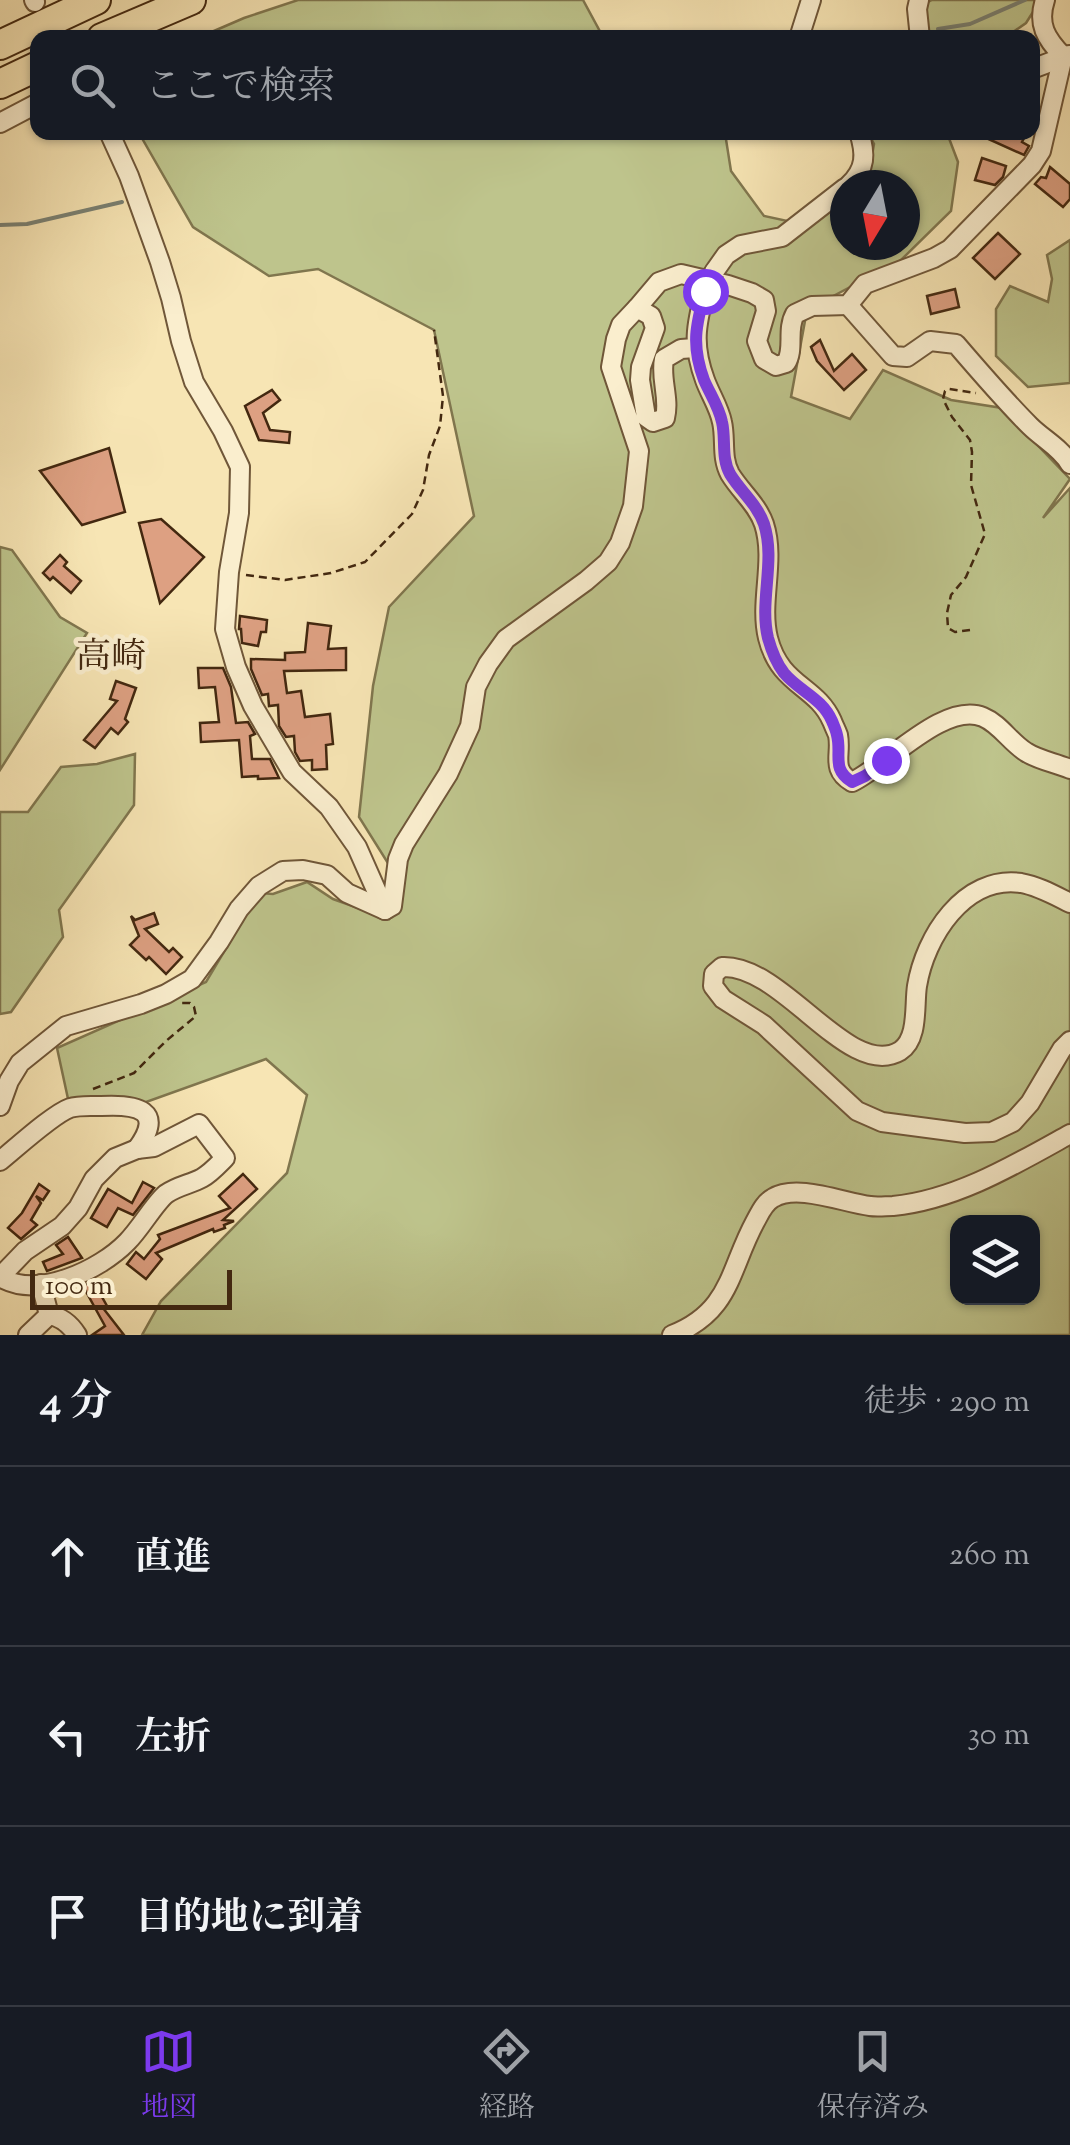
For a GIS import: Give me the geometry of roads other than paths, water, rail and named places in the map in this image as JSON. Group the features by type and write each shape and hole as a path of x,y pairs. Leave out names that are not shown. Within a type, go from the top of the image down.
{"highway":[{"path":"32,30 96,0"},
{"path":"121,30 191,0"},
{"path":"0,45 30,31"},
{"path":"0,84 30,70"}],"street":[{"path":"802,30 811,0"},
{"path":"919,0 920,30"},
{"path":"1045,0 1040,14 1044,30 1049,42 1067,55"},
{"path":"1040,66 1067,55"},
{"path":"848,306 865,284 950,249 1032,165 1042,151 1067,55"},
{"path":"0,122 30,107"},
{"path":"112,140 160,262 194,382 240,467 239,513 225,629 236,667 292,772 329,808 357,846 385,910"},
{"path":"860,170 864,159 861,140"},
{"path":"830,200 782,237 740,245 726,255 705,291 696,324 695,348 722,419 724,459 728,471 758,508 769,543 768,638 782,670 827,711 838,736 842,776 852,782 932,726 964,714 979,715 994,723 1026,753 1070,769"},
{"path":"385,910 392,906 398,859 404,844 448,774 470,726 476,687 488,664 506,639 586,581 608,562 620,543 633,506 640,451 611,366 621,325 659,282 681,274 702,277 764,300 766,311 756,341 764,359 776,366 790,358 790,330 795,314 812,306 848,306 893,356 907,356 930,341 956,344 1004,400 1070,464"},
{"path":"637,308 651,316 654,328 640,380 646,416 653,422 665,418 667,408 664,359 680,349 695,348"},
{"path":"0,1106 8,1081 20,1063 66,1026 141,1004 192,979 239,909 259,886 283,871 326,874 346,893 385,910"},
{"path":"1070,903 1045,890 1000,882 962,900 926,951 911,1036 898,1052 869,1054 856,1050 778,988 750,971 722,966 714,974 713,986 722,999 764,1025 857,1111 882,1122 964,1133 992,1132 1013,1122 1070,1041"},
{"path":"0,1162 70,1108 135,1106 145,1111 150,1120 149,1133 137,1150"},
{"path":"198,1124 225,1158 199,1180 164,1196 125,1244 95,1267 72,1278 41,1284 0,1278 25,1251 62,1226 78,1208 94,1179 115,1158 154,1147 198,1124"},
{"path":"672,1335 689,1328 716,1305 766,1202 777,1195 815,1195 871,1206 921,1201 978,1181 1070,1134"},
{"path":"41,1284 49,1315"},
{"path":"28,1335 49,1315 58,1316 77,1335"}],"waterway":[{"path":"938,29 970,24 1025,0"},
{"path":"0,225 27,224 122,202"}],"district":[{"name":"高崎","path":"111,658"}]}
